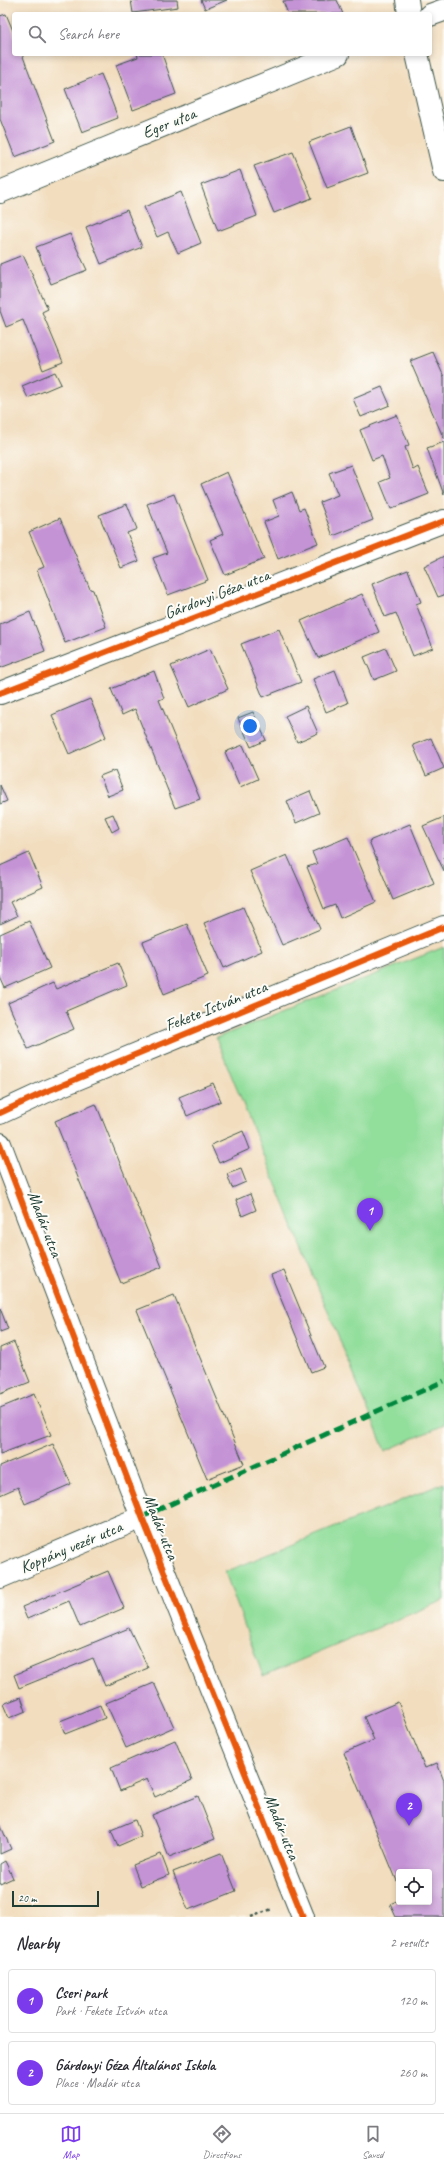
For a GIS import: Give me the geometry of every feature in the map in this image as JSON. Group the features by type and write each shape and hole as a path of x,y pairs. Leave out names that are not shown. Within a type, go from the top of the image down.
{"street":[{"path":"407,0 409,12"},
{"path":"432,14 444,10"},
{"name":"Eger utca","path":"0,192 333,56"},
{"path":"417,56 444,172"},
{"name":"Gárdonyi Géza utca","path":"0,693 444,521"},
{"name":"Fekete István utca","path":"0,1113 45,1092 444,926"},
{"name":"Madár utca","path":"0,1144 142,1517 303,1917"},
{"name":"Koppány vezér utca","path":"0,1577 142,1517"}],"green space":[{"path":"444,947 444,1425 385,1451 216,1038"},
{"path":"444,1483 444,1600 263,1676 225,1572"}],"building":[{"path":"131,0 177,0 178,7 133,12"},
{"path":"201,0 227,0 205,9"},
{"path":"337,0 342,12 287,12 283,1"},
{"path":"6,14 12,28 12,56 23,56 55,141 15,157 0,119 0,16"},
{"path":"163,56 176,94 133,110 116,65 138,57"},
{"path":"101,74 118,118 82,132 65,89"},
{"path":"351,126 368,173 327,188 309,142"},
{"path":"293,152 312,198 274,213 254,166"},
{"path":"240,170 257,216 218,231 201,185"},
{"path":"181,192 201,243 178,253 168,232 157,237 144,207"},
{"path":"127,210 142,247 101,264 86,227"},
{"path":"70,234 87,270 51,284 36,247"},
{"path":"23,255 48,309 42,312 63,362 43,370 23,320 6,327 0,311 0,264"},
{"path":"433,352 444,377 444,439 410,361"},
{"path":"55,372 61,384 28,398 22,386"},
{"path":"382,387 390,405 361,417 353,399"},
{"path":"397,415 409,445 405,447 413,470 418,467 429,494 391,509 380,482 390,478 382,456 372,460 360,430"},
{"path":"444,442 444,495 427,448"},
{"path":"351,465 373,520 333,536 320,502 338,495 329,473"},
{"path":"227,472 264,559 225,575 210,540 223,534 201,484"},
{"path":"292,492 299,510 304,508 318,543 278,559 264,522 279,516 273,500"},
{"path":"174,494 208,580 168,595 153,558 167,553 147,504"},
{"path":"127,504 137,529 127,533 139,561 121,568 99,515"},
{"path":"60,518 90,589 93,590 106,627 65,643 37,570 44,567 29,532"},
{"path":"444,556 444,595 438,597 424,566"},
{"path":"408,570 421,602 416,604 433,648 413,656 396,613 385,617 372,584"},
{"path":"362,594 379,632 318,658 301,621"},
{"path":"30,612 45,651 0,668 0,624"},
{"path":"279,629 301,682 263,697 241,644"},
{"path":"386,648 396,671 374,680 364,657"},
{"path":"210,649 228,689 189,707 171,666"},
{"path":"335,670 348,703 326,712 313,679"},
{"path":"154,671 164,698 159,700 200,799 175,808 135,709 122,715 111,689"},
{"path":"90,699 106,737 69,754 52,715"},
{"path":"306,706 318,733 297,742 285,716"},
{"path":"253,712 266,740 251,747 238,718"},
{"path":"431,738 444,768 426,776 413,745"},
{"path":"243,745 258,779 240,787 225,752"},
{"path":"115,770 123,790 108,796 100,776"},
{"path":"0,785 7,801 0,804"},
{"path":"310,791 319,813 296,823 287,801"},
{"path":"113,814 119,828 112,832 105,817"},
{"path":"444,817 444,871 423,826"},
{"path":"410,824 434,883 393,900 369,841"},
{"path":"348,837 376,902 340,918 335,905 324,909 307,867 317,864 312,852"},
{"path":"29,853 43,887 10,902 17,916 0,924 0,866"},
{"path":"287,855 320,929 282,945 250,871"},
{"path":"243,907 262,951 224,968 204,923"},
{"path":"29,921 50,968 5,988 0,977 0,934"},
{"path":"187,924 208,976 164,994 143,942"},
{"path":"118,963 127,985 66,1011 74,1029 28,1049 8,1003 53,983 56,989"},
{"path":"213,1083 221,1101 187,1116 179,1097"},
{"path":"96,1104 162,1267 121,1283 55,1121"},
{"path":"243,1131 250,1149 219,1163 211,1145"},
{"path":"241,1169 246,1182 232,1188 227,1174"},
{"path":"250,1194 256,1210 242,1216 236,1200"},
{"path":"284,1270 324,1367 311,1372 271,1275"},
{"path":"174,1295 244,1464 207,1479 137,1310"},
{"path":"0,1308 8,1329 0,1332"},
{"path":"14,1342 30,1382 0,1394 0,1348"},
{"path":"34,1394 51,1435 0,1454 0,1408"},
{"path":"53,1444 71,1484 25,1504 18,1487 0,1495 0,1466"},
{"path":"108,1571 124,1608 80,1627 69,1601 27,1619 22,1607"},
{"path":"129,1628 148,1668 105,1686 93,1658 19,1688 14,1675"},
{"path":"154,1683 174,1727 126,1748 106,1703"},
{"path":"21,1697 26,1711 9,1718 3,1704"},
{"path":"398,1702 425,1768 437,1763 444,1781 444,1917 396,1917 390,1904 396,1901 396,1905 432,1905 432,1869 396,1869 396,1879 344,1753 374,1740 364,1717"},
{"path":"100,1705 105,1718 65,1734 60,1721"},
{"path":"175,1740 192,1780 155,1797 147,1779 120,1791 111,1768"},
{"path":"198,1796 215,1839 169,1857 152,1815"},
{"path":"135,1820 141,1836 118,1846 111,1830"},
{"path":"0,1824 11,1849 0,1854"},
{"path":"221,1853 236,1891 188,1910 173,1872"},
{"path":"161,1854 169,1875 141,1886 133,1865"},
{"path":"5,1861 13,1878 0,1884 0,1864"}],"marked path":[{"path":"142,1517 444,1381"}],"cycle path":[{"path":"0,693 444,521"},
{"path":"0,1113 45,1092 444,927"},
{"path":"0,1144 142,1517 303,1917"}],"place":[{"name":"Cseri park","path":"370,1231"},
{"name":"Gárdonyi Géza Általános Iskola","path":"409,1826"}]}
